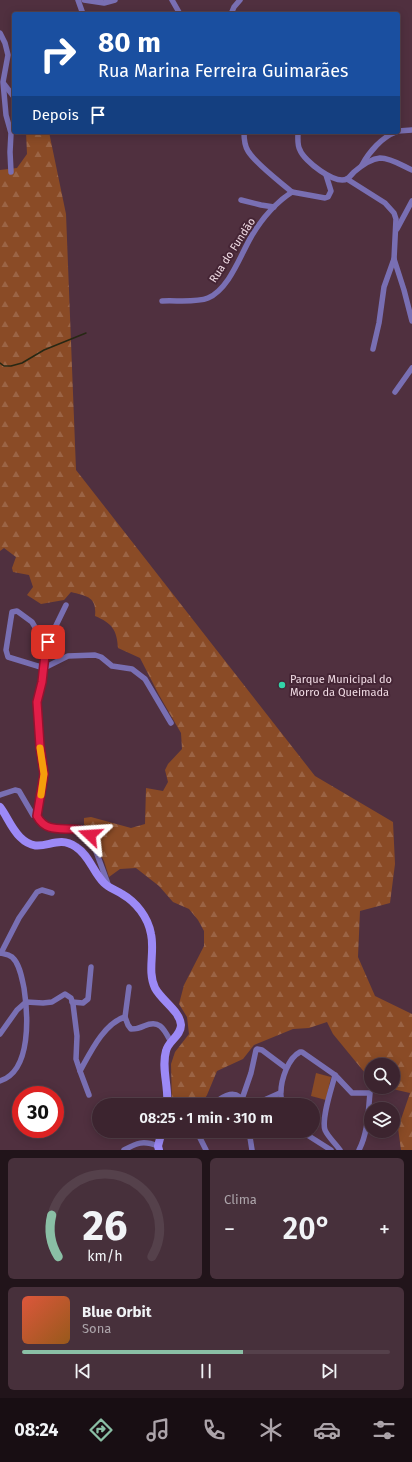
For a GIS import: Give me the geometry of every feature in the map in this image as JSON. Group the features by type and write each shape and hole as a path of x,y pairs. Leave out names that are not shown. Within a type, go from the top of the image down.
{"street":[{"path":"78,0 81,12"},
{"path":"84,0 104,3 115,0"},
{"path":"172,0 179,12"},
{"path":"232,12 240,0"},
{"path":"0,33 5,43 8,55 3,82 6,115 11,133 10,172"},
{"path":"3,82 12,94"},
{"path":"400,132 412,130"},
{"path":"244,134 244,141 248,150 260,164 292,192 325,198 328,197 330,191 326,175"},
{"path":"298,134 299,147 307,161 326,175 341,180 347,179 362,165 371,152 390,134"},
{"path":"362,165 380,158 388,159 412,170"},
{"path":"347,179 379,199 390,208 396,219 394,259 384,287 379,323 373,349"},
{"name":"Rua do Fundão","path":"162,301 200,301 214,295 222,287 230,275 257,227 274,207 292,192"},
{"path":"241,200 261,206 274,207"},
{"path":"396,232 412,201"},
{"path":"394,259 412,321"},
{"path":"395,392 412,368"},
{"path":"66,605 62,616 46,646 44,668 37,706 44,778 37,816 42,823 49,828 80,829 90,835 108,887"},
{"path":"46,646 32,622 17,611 12,612 6,650 7,655 15,660 44,668 68,656 93,655 101,657 114,666 132,669 145,679 171,723"},
{"path":"0,795 15,790 18,791 32,815"},
{"path":"0,807 14,831 31,845 36,846 61,842 71,844 80,849 99,877 108,887 124,895 143,914 152,936 151,970 153,982 160,995 178,1016 181,1024 180,1031 167,1047 164,1060 167,1098"},
{"path":"0,1081 5,1079 14,1071 20,1061 27,1030 26,1002 22,978 12,957 1,953 19,918 37,892 42,890 52,892"},
{"path":"72,1002 84,1003 88,999 91,968"},
{"path":"130,987 125,1017 128,1025 131,1029 139,1028 151,1023 159,1024 164,1029 171,1042"},
{"path":"0,1034 17,1010 26,1002 52,1002 65,994 69,996 72,1002 77,1036 76,1059 89,1095"},
{"path":"80,1071 94,1046 107,1029 118,1020 125,1017"},
{"path":"242,1098 257,1048 286,1068"},
{"path":"281,1098 280,1093 286,1068 295,1055 300,1052 335,1075 352,1093 370,1093 367,1128 359,1150"},
{"path":"335,1075 324,1117 324,1125 326,1131 340,1150"},
{"path":"269,1098 280,1093"},
{"path":"220,1098 231,1094 236,1094 241,1098"},
{"path":"124,1150 142,1142 150,1143 158,1148 160,1138"},
{"path":"200,1138 206,1150"},
{"path":"249,1138 252,1150"},
{"path":"312,1138 331,1150"}],"green space":[{"path":"26,134 49,134 66,214 76,470 315,776 393,822 395,864 390,903 360,911 358,957 375,996 412,1014 412,1150 401,1150 399,1138 400,1122 410,1093 400,1091 400,1058 364,1058 364,1072 333,1034 327,1022 309,1028 293,1029 254,1045 243,1059 217,1071 205,1098 172,1098 171,1064 175,1052 189,1034 187,1017 179,1004 184,985 204,946 204,931 198,920 189,909 173,902 159,886 136,868 120,869 109,877 104,861 84,824 84,818 91,817 131,828 145,824 146,788 163,791 168,782 165,770 168,764 182,749 181,733 140,658 118,648 115,632 106,621 95,616 93,601 86,596 71,592 64,600 41,604 27,595 33,587 29,575 13,572 12,568 16,557 4,548 0,551 0,170 17,168 27,154"},
{"path":"316,1073 331,1077 326,1100 311,1096"}],"waterway":[{"path":"0,363 4,366 22,363 44,350 86,333"}],"slow traffic":[{"path":"40,748 44,774 41,795"}],"place":[{"name":"Parque Municipal do Morro da Queimada","path":"282,685"}],"route":[{"path":"48,642 46,646 42,682 37,702 40,746 44,774 37,816 45,826 49,828 61,830 80,829 90,835"}]}
